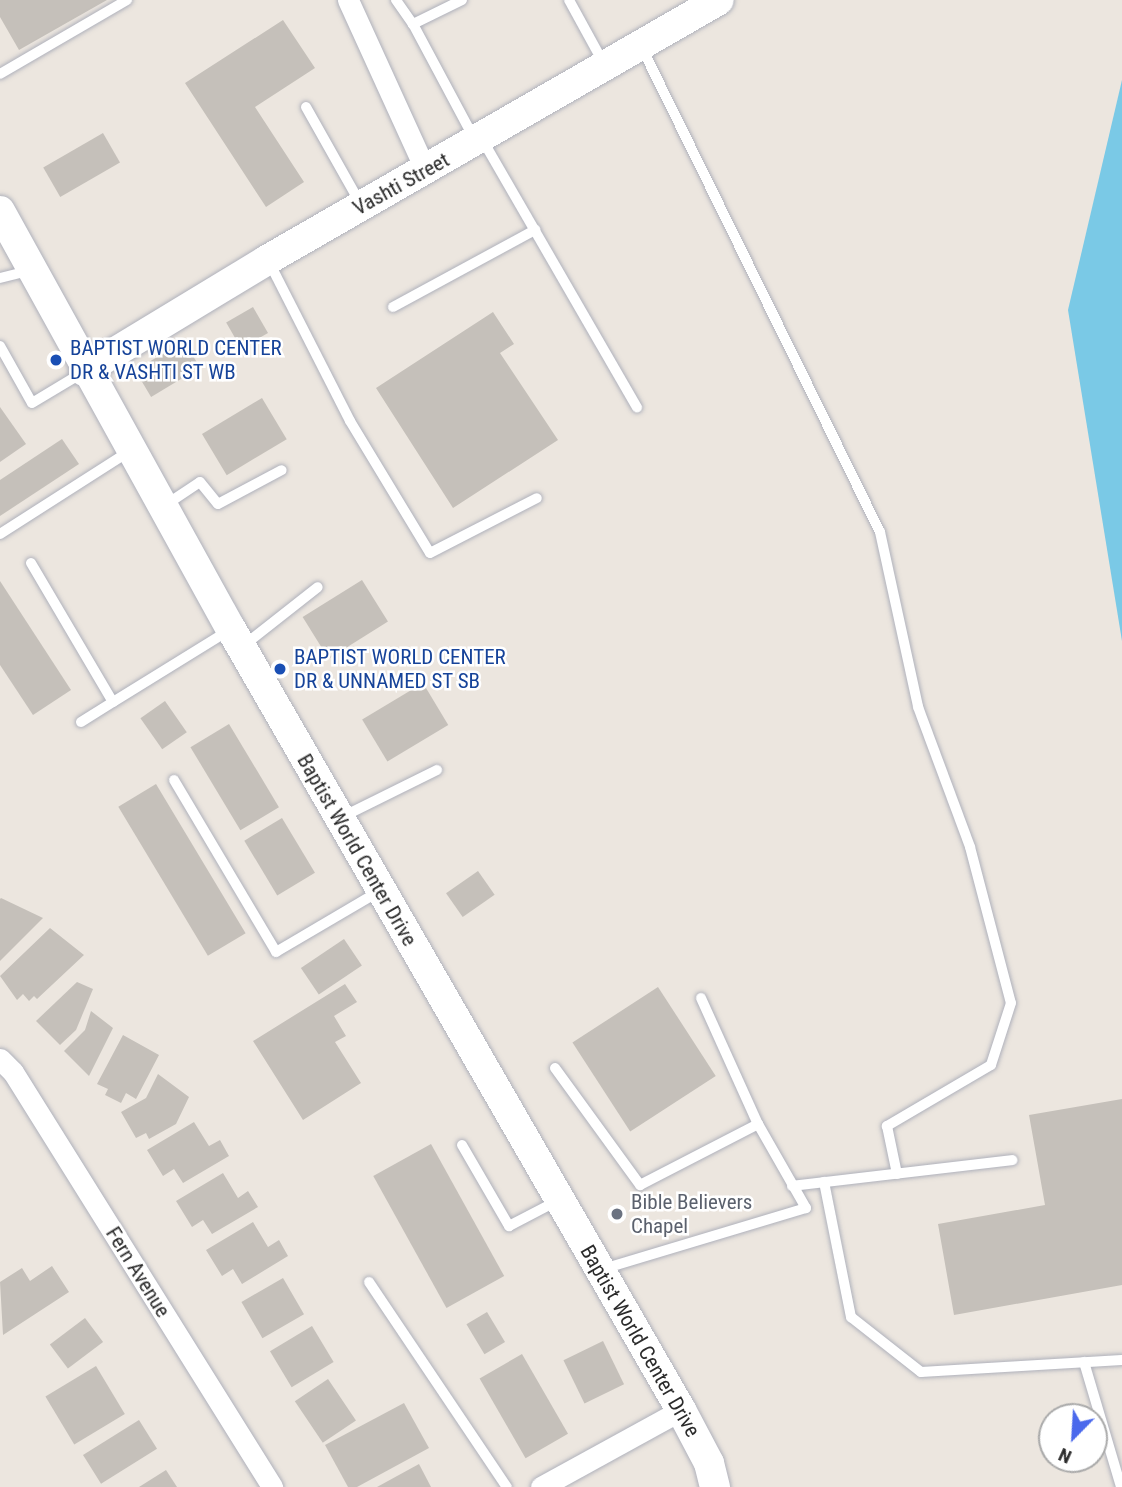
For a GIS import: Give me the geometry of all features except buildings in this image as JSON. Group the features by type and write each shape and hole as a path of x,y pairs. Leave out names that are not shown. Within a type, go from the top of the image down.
{"street":[{"path":"348,0 425,169"},
{"name":"Vashti Street","path":"84,371 267,260 719,0"},
{"name":"Baptist World Center Drive","path":"2,224 31,270 84,371 339,819 681,1410 709,1463 715,1487"},
{"name":"Fern Avenue","path":"0,1059 13,1072 272,1487"},
{"path":"541,1487 681,1410"}],"lane":[{"path":"0,74 127,0"},
{"path":"396,0 413,24 479,140 535,230 636,407"},
{"path":"413,24 462,0"},
{"path":"569,0 605,66"},
{"path":"640,46 880,531 918,706 970,847 1011,1003 991,1065 887,1126 897,1174"},
{"path":"306,107 362,205"},
{"path":"393,307 535,230"},
{"path":"267,260 350,421 430,553 537,498"},
{"path":"0,278 31,270"},
{"path":"0,346 32,403 84,371"},
{"path":"0,534 130,451"},
{"path":"162,508 200,482 218,504 282,470"},
{"path":"31,563 113,702"},
{"path":"81,722 113,702 236,638 318,587"},
{"path":"339,819 437,770"},
{"path":"174,780 276,952 381,890"},
{"path":"600,1270 806,1208 758,1124 701,998"},
{"path":"555,1069 640,1185 758,1124"},
{"path":"462,1145 509,1226 559,1200"},
{"path":"792,1186 1012,1160"},
{"path":"824,1182 851,1317 921,1372 1122,1360"},
{"path":"369,1283 508,1487"},
{"path":"1084,1362 1121,1487"}],"water":[{"path":"1122,80 1122,641 1068,310"}],"place":[{"name":"BAPTIST WORLD CENTER DR & VASHTI ST WB","path":"56,360"},
{"name":"BAPTIST WORLD CENTER DR & UNNAMED ST SB","path":"280,669"},
{"name":"Bible Believers Chapel","path":"617,1214"}]}
